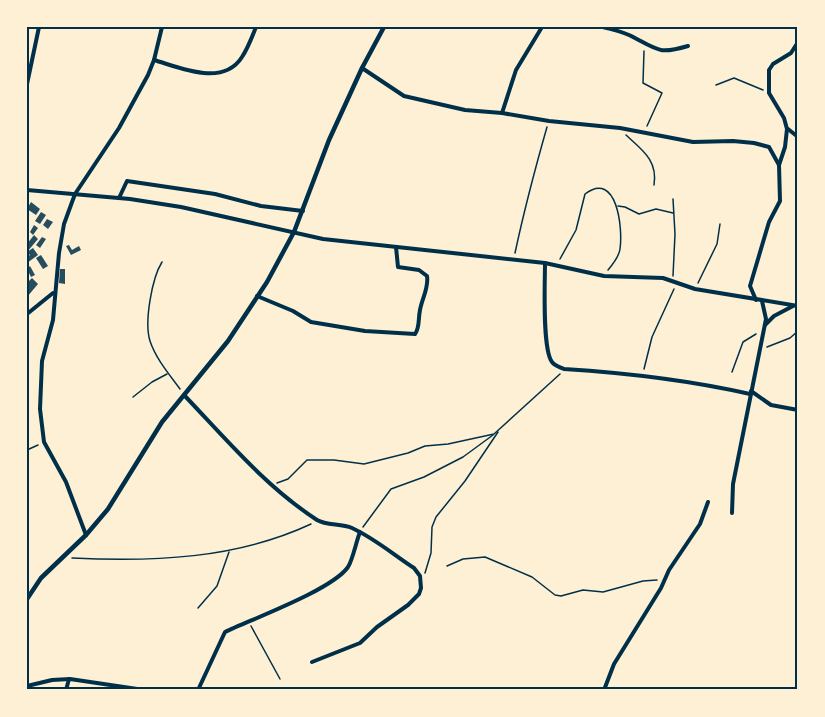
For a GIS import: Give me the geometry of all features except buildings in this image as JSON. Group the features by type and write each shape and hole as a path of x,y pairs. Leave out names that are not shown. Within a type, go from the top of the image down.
{"street":[{"path":"27,84 39,27"},
{"path":"86,535 66,482 44,442 40,409 41,368 52,320 63,231 75,194 119,128 154,60 162,27"},
{"path":"154,60 206,73 226,72 234,67 242,57 256,27"},
{"path":"27,599 41,578 86,535 108,509 162,422 228,341 257,296 294,232 329,140 362,68 384,27"},
{"path":"502,113 516,70 542,27"},
{"path":"603,27 634,38 648,47 669,51 688,46"},
{"path":"756,300 750,286 769,222 780,201 779,165 785,147 787,129 784,118 769,93 771,66 788,56 798,42"},
{"path":"362,68 404,96 465,110 643,131 693,142 719,140 764,145 769,147 779,165"},
{"path":"787,129 798,137"},
{"path":"119,198 127,181 215,194 261,206 303,211"},
{"path":"27,190 119,198 181,207 323,239 545,263 604,276 663,278 695,289 796,305"},
{"path":"257,296 293,311 312,322 365,331 413,335 418,329 420,309 428,284 427,276 419,270 398,267 396,247"},
{"path":"545,263 546,337 549,354 554,364 564,369 642,375 711,384 750,392 771,405 798,410"},
{"path":"27,314 54,293"},
{"path":"732,513 733,484 766,316 762,301"},
{"path":"763,329 774,316 796,305"},
{"path":"184,395 241,457 318,521 346,525 360,532 414,568 420,576 419,594 408,605 376,627 360,643 312,662"},
{"path":"604,690 614,664 670,568 699,524 708,502"},
{"path":"198,690 224,634 339,576 350,563 360,532"},
{"path":"27,686 52,680 70,679 144,690"},
{"path":"66,690 70,679"}],"path":[{"path":"643,131 651,121 662,93 643,83 644,44"},
{"path":"716,85 734,78 769,93"},
{"path":"514,260 520,226 549,121"},
{"path":"620,128 644,150 655,172 654,184"},
{"path":"557,266 576,230 585,194 594,188 602,188 617,206 620,232 620,249 604,276"},
{"path":"642,375 652,337 674,288 674,199"},
{"path":"617,206 626,207 640,214 656,209 674,213"},
{"path":"695,289 717,244 720,224"},
{"path":"162,262 154,276 151,288 148,335 155,353 184,395"},
{"path":"732,372 743,342 763,329"},
{"path":"759,350 790,338 798,331"},
{"path":"360,532 391,489 424,477 463,456 499,431 548,387 564,369"},
{"path":"134,397 152,382 168,373"},
{"path":"421,588 431,553 434,520 499,431"},
{"path":"271,484 288,479 307,460 334,460 364,464 429,445 448,444 494,434"},
{"path":"27,450 44,442"},
{"path":"62,558 135,561 176,559 229,551 266,542 318,521"},
{"path":"198,608 217,586 229,551"},
{"path":"447,566 463,559 485,557 532,577 555,595 561,596 583,590 603,592 643,581 666,578"},
{"path":"249,623 280,679"}]}
